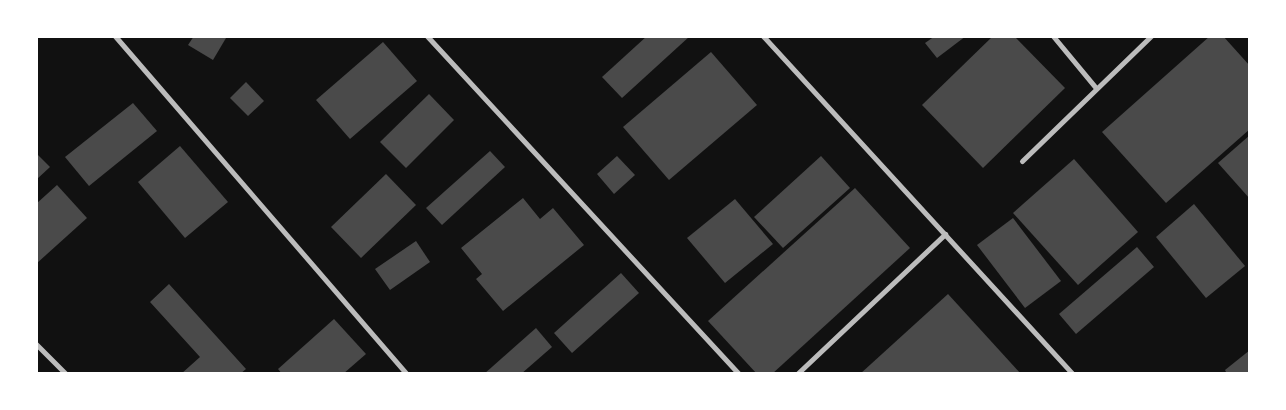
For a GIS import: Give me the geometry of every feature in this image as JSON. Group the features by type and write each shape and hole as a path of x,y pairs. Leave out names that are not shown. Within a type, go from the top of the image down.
{"street":[{"path":"115,36 407,374"},
{"path":"427,36 739,374"},
{"path":"763,36 1073,374"},
{"path":"1053,36 1096,88"},
{"path":"1022,161 1151,36"},
{"path":"798,374 945,234"},
{"path":"36,344 66,374"}],"building":[{"path":"194,36 225,36 226,38 213,60 188,45"},
{"path":"647,36 690,36 622,98 602,77"},
{"path":"935,36 966,36 937,58 925,43"},
{"path":"993,36 1014,36 1065,88 983,168 922,105"},
{"path":"1210,36 1223,36 1250,66 1250,129 1166,203 1102,132"},
{"path":"383,42 417,81 350,139 316,100"},
{"path":"711,52 757,105 669,180 623,127"},
{"path":"246,82 264,101 248,116 230,98"},
{"path":"429,94 454,120 406,168 380,142"},
{"path":"133,103 157,131 89,186 65,157"},
{"path":"1250,135 1250,199 1218,163"},
{"path":"180,146 228,202 185,238 138,182"},
{"path":"490,151 505,167 442,225 426,208"},
{"path":"36,153 50,167 36,180"},
{"path":"617,156 635,175 614,194 597,174"},
{"path":"821,156 850,188 783,248 754,217"},
{"path":"1074,159 1138,232 1078,285 1013,213"},
{"path":"386,174 416,205 361,258 331,227"},
{"path":"57,185 87,218 36,264 36,204"},
{"path":"855,188 910,248 772,374 757,374 708,321"},
{"path":"523,198 540,219 553,208 584,245 503,311 476,279 482,274 461,248"},
{"path":"735,199 773,244 725,283 687,238"},
{"path":"1194,204 1245,266 1206,298 1156,237"},
{"path":"1013,218 1061,281 1025,308 977,245"},
{"path":"416,241 430,262 390,290 375,269"},
{"path":"1137,247 1154,267 1076,334 1059,314"},
{"path":"621,273 639,293 572,353 554,333"},
{"path":"169,284 246,369 240,374 181,374 200,357 150,302"},
{"path":"948,294 1021,374 860,374"},
{"path":"334,319 366,354 343,374 282,374 278,369"},
{"path":"536,328 552,347 521,374 484,374"},
{"path":"1250,350 1250,374 1227,374 1225,370"}]}
